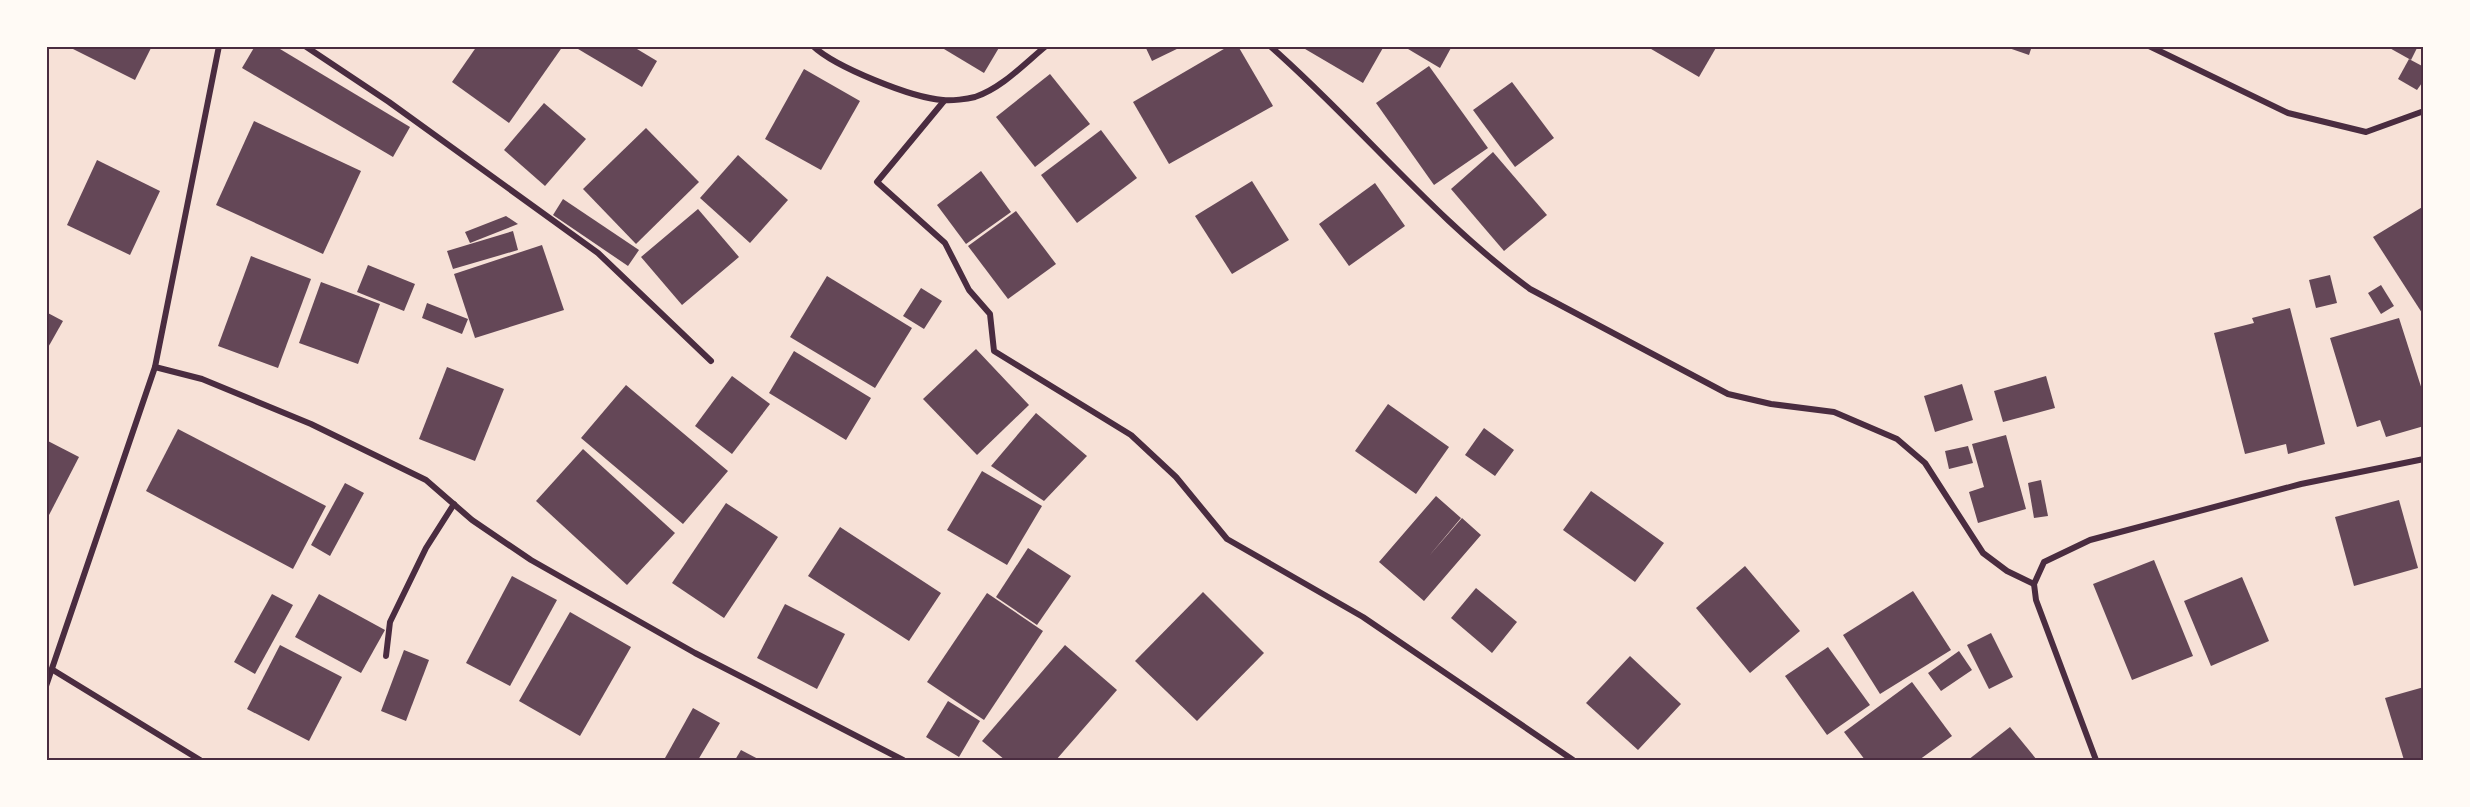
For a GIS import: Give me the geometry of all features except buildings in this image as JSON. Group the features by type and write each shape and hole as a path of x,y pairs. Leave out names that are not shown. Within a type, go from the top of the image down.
{"street":[{"path":"46,686 155,367 219,46"},
{"path":"305,46 389,102 598,252 711,361"},
{"path":"813,46 821,54 864,75 907,92 944,100 975,97 1002,83 1046,46"},
{"path":"1270,46 1440,211 1530,289 1687,375 1728,394 1771,404 1834,412 1897,439 1925,463 1983,553 2007,571 2034,584"},
{"path":"2149,46 2288,113 2366,132 2424,111"},
{"path":"944,100 877,182 945,243 969,290 990,314 994,351 1131,435 1176,477 1227,539 1363,617 1573,760"},
{"path":"155,367 202,379 311,424 426,480 472,520 531,560 695,653 903,760"},
{"path":"2096,760 2036,600 2034,584 2044,562 2090,540 2301,484 2424,459"},
{"path":"386,656 390,622 426,548 454,504"},
{"path":"53,670 200,760"}]}
